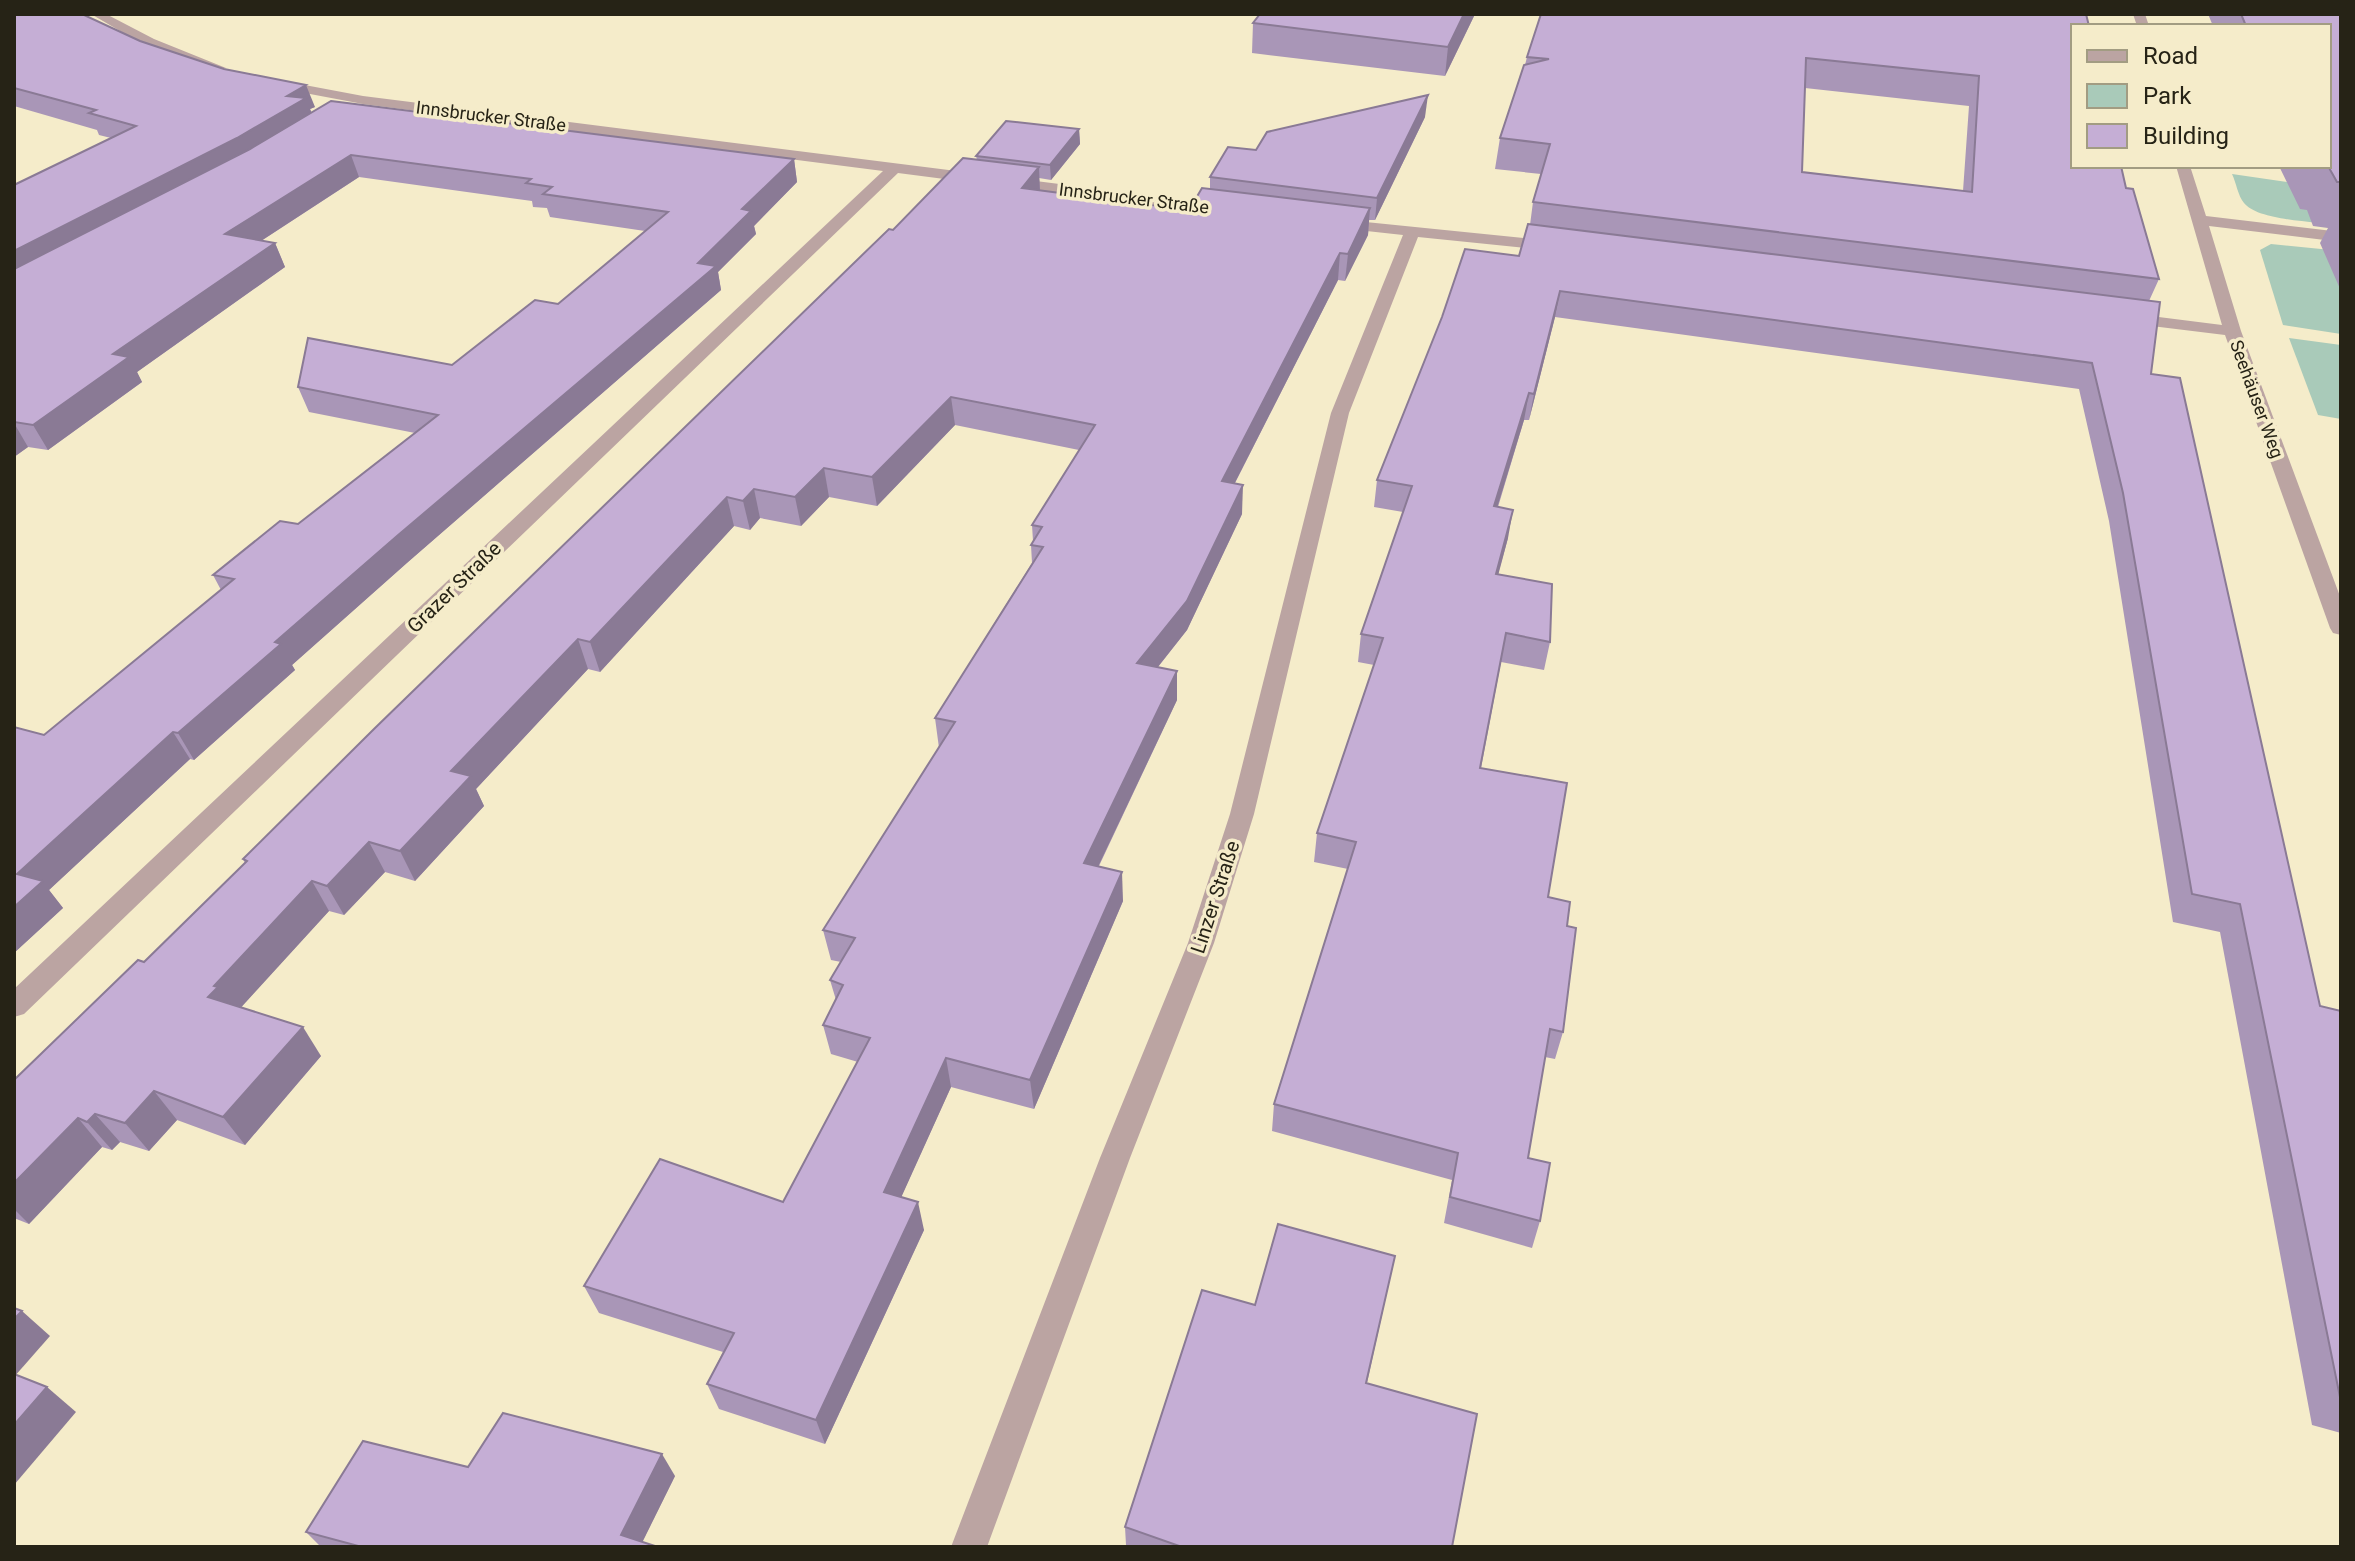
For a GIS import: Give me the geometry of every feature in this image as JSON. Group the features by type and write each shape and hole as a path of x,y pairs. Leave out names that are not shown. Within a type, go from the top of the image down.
{"street":[{"path":"97,14 149,42 236,73"},
{"name":"Innsbrucker Straße","path":"265,81 363,100 1238,211"},
{"path":"340,114 363,100"},
{"name":"Grazer Straße","path":"14,1006 894,168"},
{"name":"Seehäuser Weg","path":"2184,168 2232,331 2341,628"},
{"path":"2200,220 2341,237"},
{"path":"1316,221 1574,248"},
{"name":"Linzer Straße","path":"969,1547 1110,1173 1201,943 1242,814 1340,413 1412,233"},
{"path":"2103,315 2232,331"}],"green space":[{"path":"2232,174 2287,182 2341,214 2341,225 2275,217 2251,209 2242,200"},
{"path":"2271,244 2341,251 2341,334 2283,325 2260,250"},
{"path":"2289,338 2341,345 2341,419 2318,415"}],"building":[{"path":"14,14 82,14 140,41 224,69 306,85 287,96 306,98 237,138 14,251 14,185 136,126 89,113 96,110 14,88"},
{"path":"1260,14 1464,14 1448,47 1253,23"},
{"path":"1541,14 2086,14 2088,24 2071,24 2071,168 2121,168 2126,188 2133,189 2159,279 1533,202 1550,144 1500,138 1524,65 1549,59 1527,57","holes":["1806,58 1979,76 1972,192 1802,172"]},
{"path":"2241,14 2341,14 2341,182 2337,182 2329,168 2331,24 2245,24"},
{"path":"1428,95 1377,198 1210,177 1228,147 1256,150 1267,132"},
{"path":"331,101 794,159 742,209 751,211 698,263 716,266 275,642 281,644 178,733 173,732 17,874 43,881 14,907 14,727 44,735 234,579 213,575 280,521 298,524 438,415 298,387 308,338 452,365 535,300 558,304 668,212 543,194 552,187 526,183 531,179 351,155 225,234 275,243 113,354 129,357 33,425 14,422 14,269 250,149"},
{"path":"1006,121 1079,129 1050,165 976,156"},
{"path":"963,158 1039,167 1022,188 1189,210 1202,188 1370,208 1348,254 1340,253 1222,481 1243,485 1187,601 1137,663 1177,671 1084,863 1122,872 1030,1080 946,1058 884,1192 918,1202 816,1420 707,1384 734,1333 584,1286 660,1159 783,1202 870,1038 823,1025 843,985 830,980 855,938 823,930 955,722 935,718 1043,547 1031,545 1042,527 1032,525 1095,425 951,397 872,477 824,468 795,497 754,489 743,501 727,497 590,642 578,639 451,771 471,776 400,851 369,842 327,886 312,881 214,986 218,987 208,997 303,1027 223,1117 154,1091 125,1123 95,1114 87,1122 78,1118 14,1183 14,1080 138,960 144,962 374,729 889,229 893,230"},
{"path":"1528,224 2160,302 2151,374 2180,378 2320,1006 2341,1011 2341,1402 2240,904 2192,894 2123,493 2092,363 1560,291 1534,394 1529,393 1494,506 1513,510 1496,574 1552,584 1550,642 1506,633 1480,768 1567,783 1548,897 1570,902 1567,926 1576,928 1563,1032 1550,1029 1528,1158 1550,1163 1540,1221 1450,1197 1458,1153 1274,1104 1356,842 1317,833 1383,638 1361,634 1412,486 1377,480 1442,317 1465,249 1519,256"},
{"path":"1278,1224 1395,1256 1366,1383 1477,1414 1452,1547 1182,1547 1125,1527 1202,1290 1255,1305"},
{"path":"14,1308 22,1311 14,1319"},
{"path":"14,1374 47,1387 14,1425"},
{"path":"503,1413 662,1454 621,1535 658,1547 362,1547 306,1532 363,1441 468,1467"}]}
